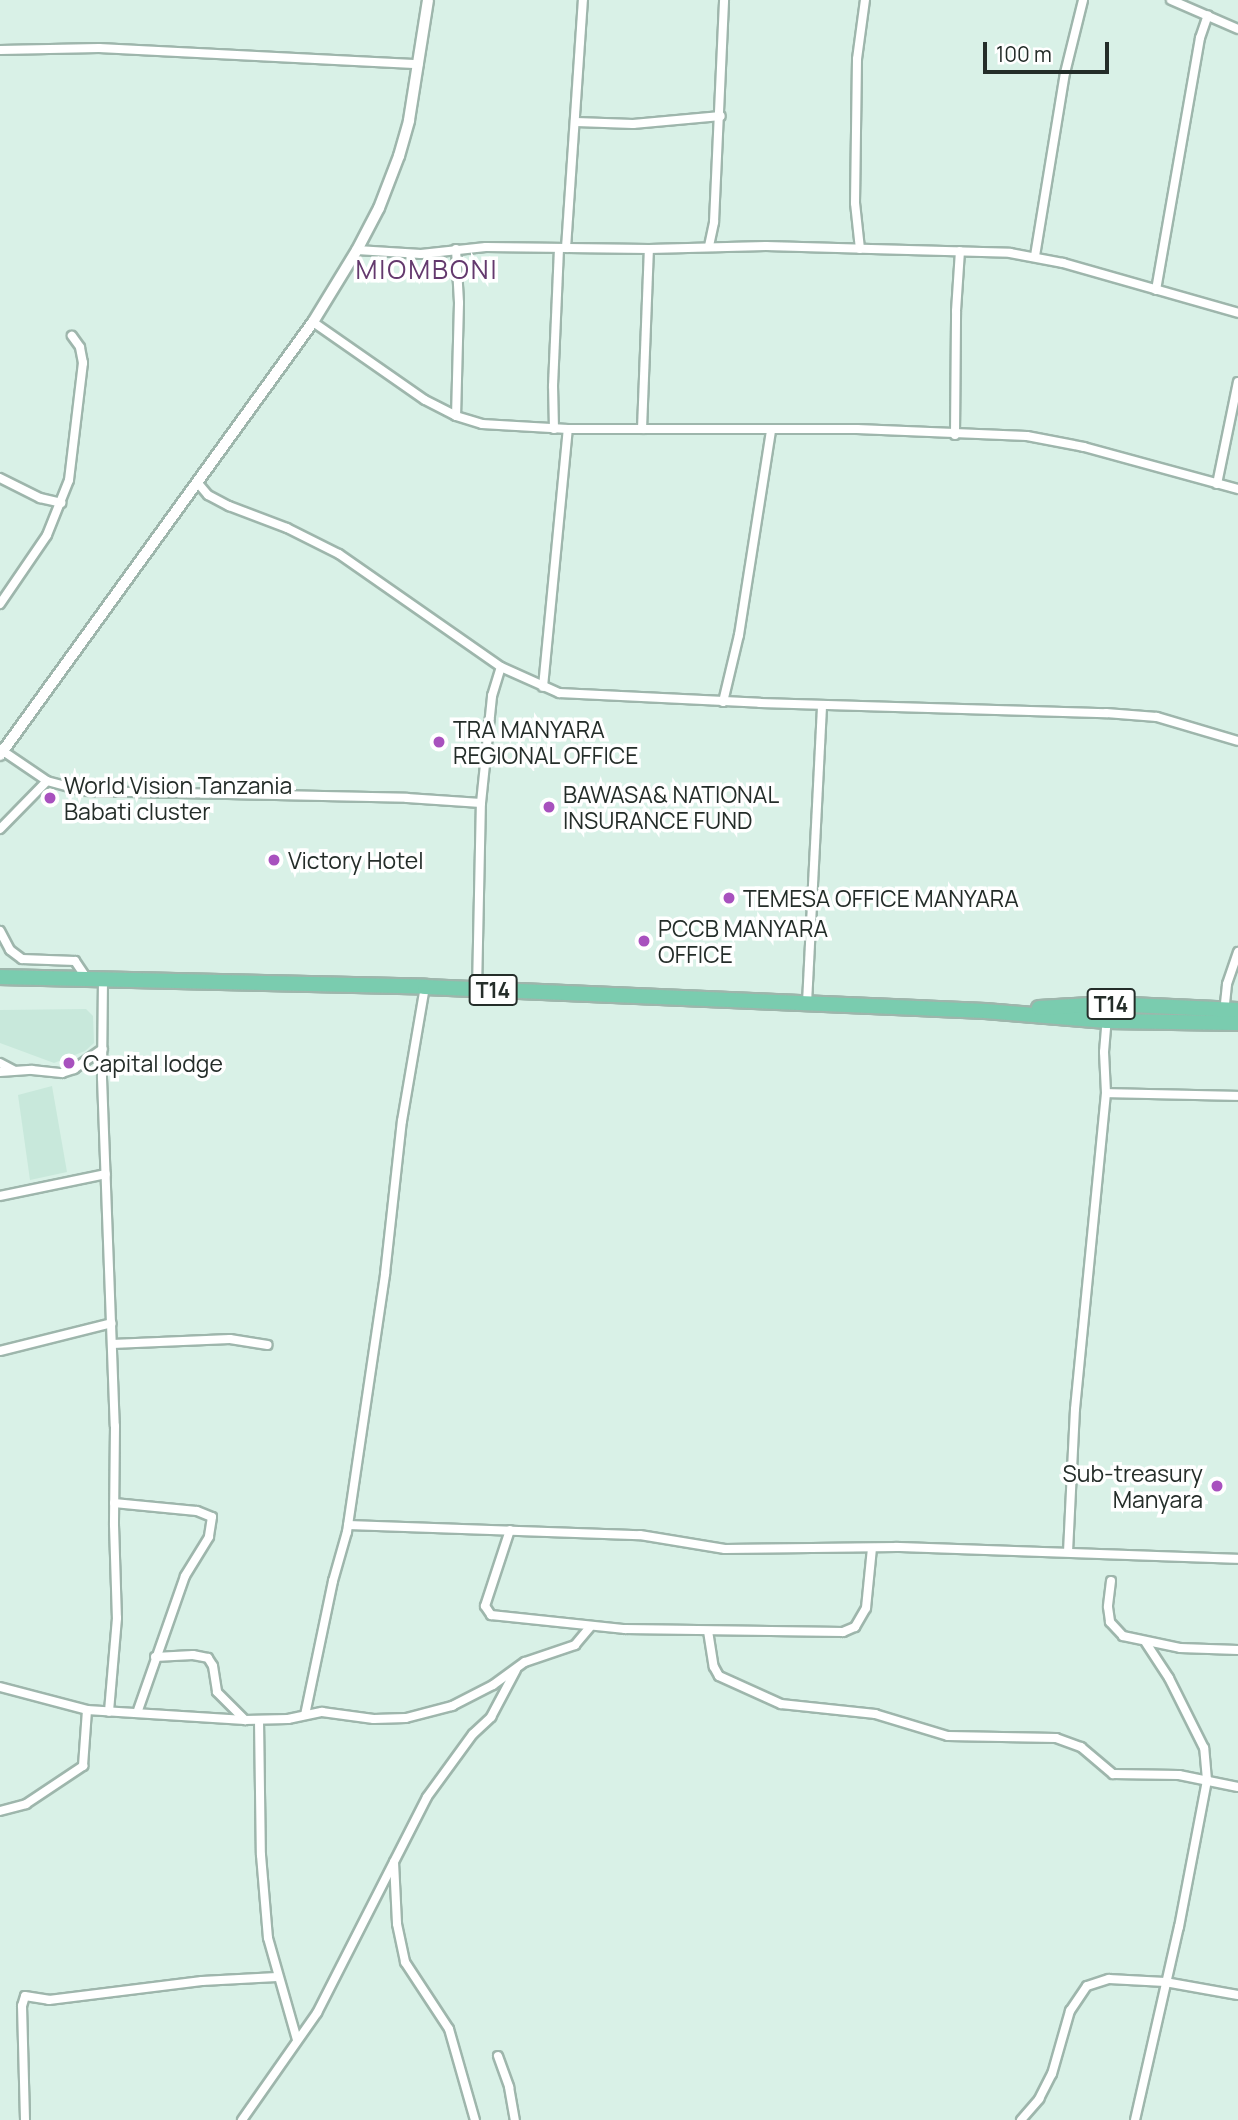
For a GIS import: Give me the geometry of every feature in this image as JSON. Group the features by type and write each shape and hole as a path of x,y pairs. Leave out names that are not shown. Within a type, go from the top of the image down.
{"highway":[{"name":"T14","path":"0,977 425,987 985,1011 1107,1021 1228,1014"},
{"name":"T14","path":"985,1011 1108,1004 1228,1014 1238,1023"}],"street":[{"path":"428,0 419,64 399,156 379,208 357,250 313,323 1,752 47,781 84,791 380,797 481,803"},
{"path":"554,429 553,386 562,248 576,122 583,0"},
{"path":"709,246 714,222 721,116 724,0"},
{"path":"860,249 855,203 857,59 865,0"},
{"path":"1035,256 1065,73 1083,0"},
{"path":"1171,0 1238,29"},
{"path":"1156,290 1200,38 1208,15"},
{"path":"0,50 99,48 419,64"},
{"path":"576,122 633,124 721,116"},
{"path":"357,250 421,254 456,249 649,249 709,246 960,251 1035,256 1238,313"},
{"path":"456,249 459,303 456,416"},
{"path":"642,429 649,249"},
{"path":"956,435 956,311 960,251"},
{"path":"313,323 425,400 456,416 482,424 554,429 856,429 1027,436 1071,443 1238,489"},
{"path":"0,604 38,550 61,503 72,463 83,363 80,347 72,336"},
{"path":"1217,484 1238,382"},
{"path":"543,687 568,429"},
{"path":"723,702 741,621 771,430"},
{"path":"0,478 40,498 61,503"},
{"path":"197,482 208,495 229,506 296,531 340,554 501,667 543,687 574,696 822,705 1043,709 1118,714 1157,717 1238,741"},
{"path":"477,990 481,803 492,696 501,667"},
{"path":"807,1003 814,917 822,705"},
{"path":"0,829 47,781"},
{"path":"0,931 10,950 22,959 75,961 88,979"},
{"path":"1228,1014 1227,984 1238,951"},
{"path":"103,979 117,1618 109,1712"},
{"path":"305,1715 348,1525 385,1274 402,1121 425,987"},
{"path":"1068,1552 1075,1409 1106,1093 1108,1004"},
{"path":"0,1072 13,1070 62,1073 74,1069 103,1049"},
{"path":"0,1063 13,1070"},
{"path":"1106,1093 1238,1096"},
{"path":"0,1196 106,1174"},
{"path":"0,1350 112,1323"},
{"path":"112,1344 230,1339 268,1345"},
{"path":"114,1503 197,1511 212,1517 209,1537 185,1576 137,1713"},
{"path":"348,1525 640,1535 725,1549 872,1548 1238,1559"},
{"path":"510,1530 487,1599 486,1611 494,1617 590,1627 831,1633 855,1627 866,1608 872,1548"},
{"path":"1111,1581 1108,1607 1110,1622 1123,1636 1146,1643 1238,1650"},
{"path":"0,1688 87,1710 109,1712 245,1720 335,1712 374,1719 406,1718 432,1713 482,1690 525,1662 575,1645 590,1627"},
{"path":"708,1631 713,1667 719,1676 781,1704 875,1714 948,1736 1056,1738 1092,1755 1113,1774 1179,1775 1238,1787"},
{"path":"1135,2120 1196,1849 1207,1780 1203,1748 1168,1678 1146,1643"},
{"path":"155,1657 193,1655 208,1658 213,1666 217,1692 245,1720"},
{"path":"242,2120 317,2013 427,1797 473,1734 491,1717 516,1668"},
{"path":"0,1811 26,1804 83,1766 87,1710"},
{"path":"259,1720 262,1890 268,1938 277,1977 297,2040"},
{"path":"394,1862 397,1924 405,1962 449,2029 475,2120"},
{"path":"25,2120 25,1996 49,2000 202,1981 277,1977"},
{"path":"1021,2120 1039,2099 1048,2082 1070,2011 1087,1986 1108,1979 1165,1983 1238,1995"},
{"path":"498,2056 509,2087 515,2120"}],"shaded area":[{"path":"86,1009 93,1016 94,1043 85,1051 54,1063 0,1043 0,1010"},
{"path":"52,1086 67,1172 30,1180 18,1095"}],"place":[{"name":"TRA MANYARA REGIONAL OFFICE","path":"439,742"},
{"name":"World Vision Tanzania Babati cluster","path":"50,798"},
{"name":"BAWASA& NATIONAL INSURANCE FUND","path":"549,807"},
{"name":"Victory Hotel","path":"274,860"},
{"name":"TEMESA OFFICE MANYARA","path":"729,898"},
{"name":"PCCB MANYARA OFFICE","path":"644,941"},
{"name":"Capital lodge","path":"69,1063"},
{"name":"Sub-treasury Manyara","path":"1217,1486"}],"district":[{"name":"MIOMBONI","path":"427,270"}]}
